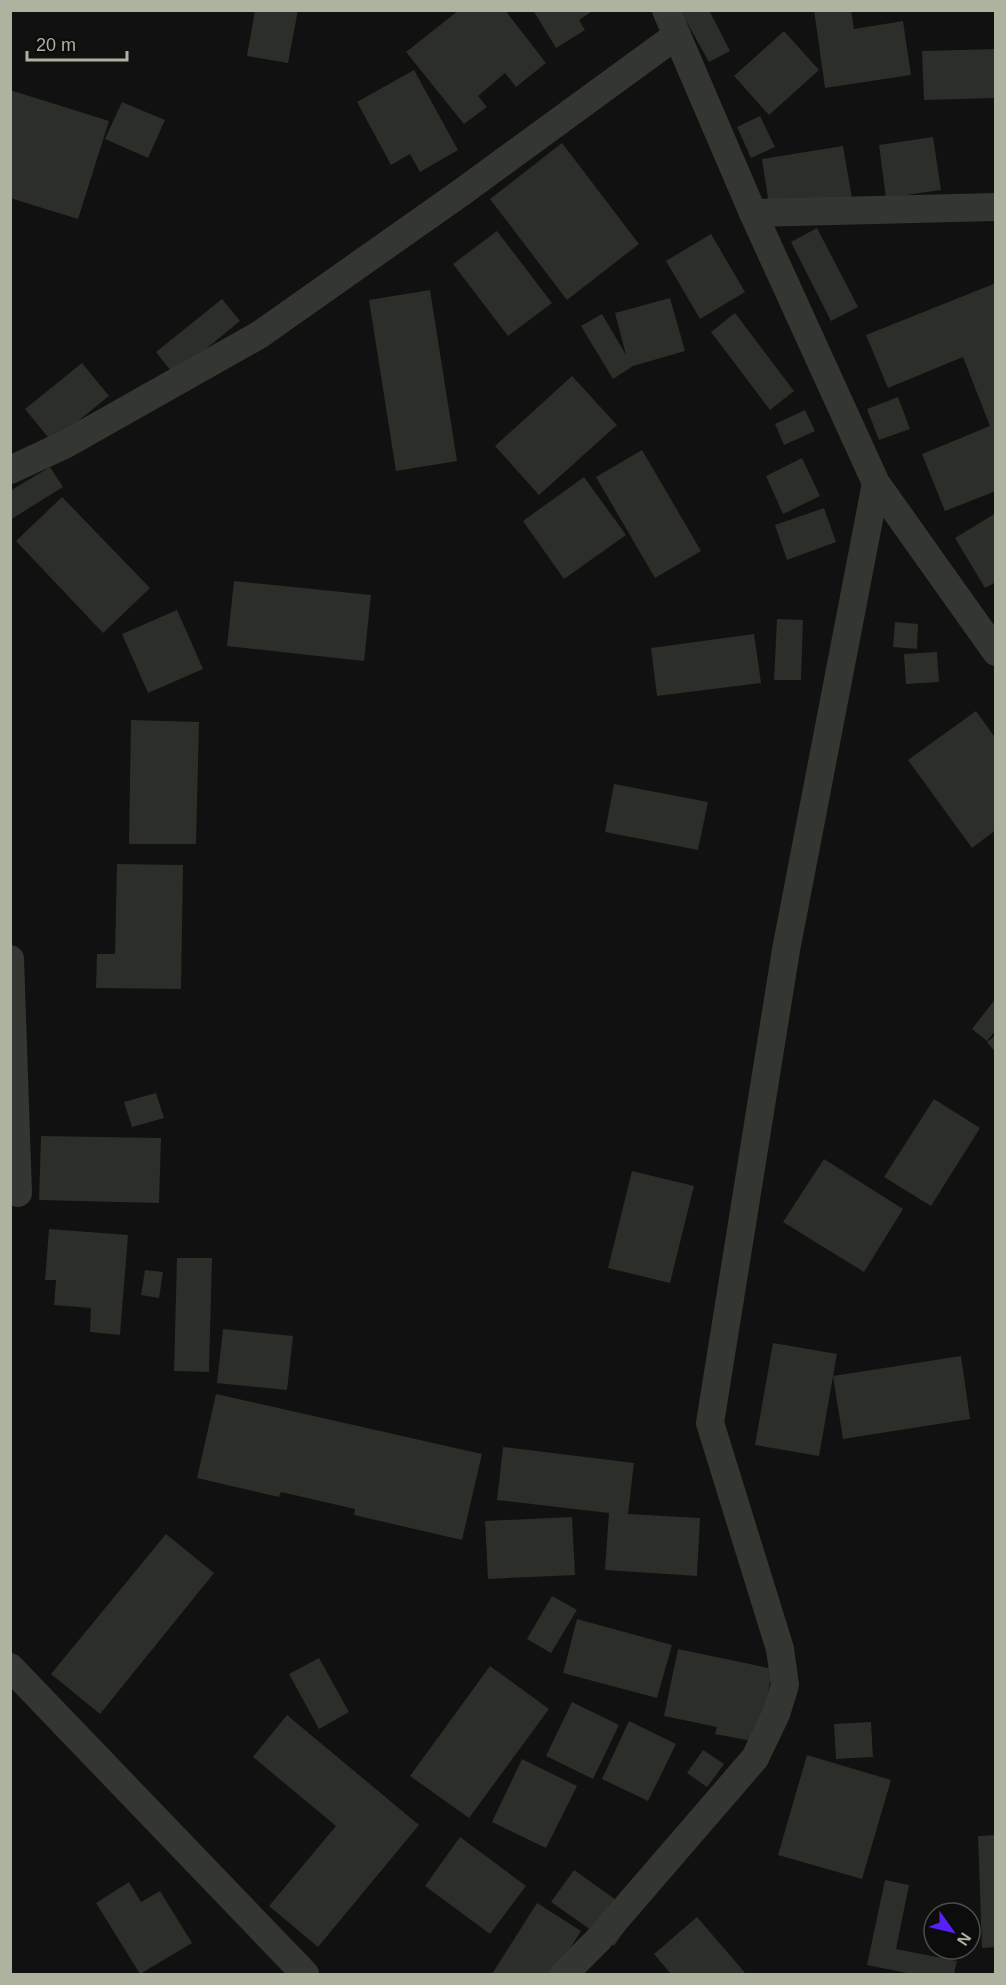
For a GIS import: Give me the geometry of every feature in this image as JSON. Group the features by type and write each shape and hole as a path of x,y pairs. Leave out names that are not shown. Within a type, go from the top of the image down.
{"street":[{"path":"10,470 66,444 259,335 462,192 671,23 753,213 876,483 996,652"},
{"path":"753,213 996,207"},
{"path":"564,1974 598,1940 755,1758 776,1714 784,1685 780,1649 710,1423 786,950 876,483"},
{"path":"10,959 18,1193"},
{"path":"10,1667 304,1974"}],"building":[{"path":"255,10 298,10 288,63 247,56"},
{"path":"459,10 505,10 546,63 516,87 505,73 478,96 487,107 464,124 406,52"},
{"path":"533,10 594,10 579,20 585,30 556,48"},
{"path":"680,10 709,10 730,51 709,62"},
{"path":"814,10 851,10 854,29 903,21 911,75 825,88"},
{"path":"784,31 819,70 769,115 734,76"},
{"path":"996,49 996,98 924,100 922,51"},
{"path":"414,70 458,150 420,172 410,154 391,165 357,102"},
{"path":"10,90 109,121 78,219 10,198"},
{"path":"122,102 165,120 148,158 105,139"},
{"path":"760,116 775,147 751,158 737,127"},
{"path":"933,137 941,190 886,198 879,145"},
{"path":"562,143 639,244 567,300 490,199"},
{"path":"843,146 852,198 770,212 762,159"},
{"path":"817,228 858,307 831,321 791,242"},
{"path":"497,231 552,303 508,336 453,264"},
{"path":"711,234 745,292 700,319 666,261"},
{"path":"996,283 996,491 945,511 922,454 990,426 963,357 888,388 866,335"},
{"path":"430,290 457,461 396,471 369,300"},
{"path":"670,298 685,351 633,366 613,379 581,326 602,314 626,355 615,313"},
{"path":"222,299 240,321 174,375 156,352"},
{"path":"735,313 794,391 770,410 711,332"},
{"path":"82,363 109,396 52,442 25,409"},
{"path":"572,376 617,425 539,495 495,446"},
{"path":"898,397 910,429 879,440 867,409"},
{"path":"805,410 815,431 784,445 775,424"},
{"path":"642,450 701,551 655,578 596,477"},
{"path":"802,458 820,496 783,514 766,476"},
{"path":"50,467 63,487 10,520 10,491"},
{"path":"584,477 626,535 564,579 523,521"},
{"path":"62,497 150,588 103,633 16,541"},
{"path":"824,508 836,542 787,560 775,525"},
{"path":"996,513 996,582 985,588 955,538"},
{"path":"234,581 371,595 364,661 227,646"},
{"path":"177,610 203,669 148,693 122,634"},
{"path":"777,619 803,620 801,680 774,680"},
{"path":"895,622 918,624 917,649 893,647"},
{"path":"754,634 761,683 657,696 651,648"},
{"path":"937,652 939,682 906,684 904,654"},
{"path":"976,711 996,739 996,830 972,848 908,760"},
{"path":"131,720 199,722 196,844 129,844"},
{"path":"614,784 708,802 698,850 605,832"},
{"path":"117,864 183,865 181,989 96,988 97,954 115,954"},
{"path":"996,998 996,1030 987,1041 972,1029"},
{"path":"996,1035 996,1053 987,1042"},
{"path":"156,1093 164,1118 132,1127 124,1102"},
{"path":"934,1099 980,1128 931,1206 884,1177"},
{"path":"41,1136 161,1138 159,1203 39,1200"},
{"path":"824,1159 903,1209 864,1272 783,1222"},
{"path":"632,1171 694,1186 670,1283 608,1268"},
{"path":"49,1229 128,1235 120,1335 90,1332 91,1308 54,1305 56,1280 45,1280"},
{"path":"177,1258 212,1258 209,1372 174,1371"},
{"path":"145,1270 163,1272 159,1298 141,1295"},
{"path":"223,1329 293,1336 287,1390 217,1383"},
{"path":"773,1343 837,1354 819,1456 755,1445"},
{"path":"961,1356 970,1419 843,1439 833,1376"},
{"path":"216,1394 482,1454 462,1540 354,1515 355,1509 281,1492 279,1497 197,1478"},
{"path":"503,1447 634,1463 628,1514 700,1518 697,1576 605,1570 609,1513 497,1500"},
{"path":"572,1517 575,1575 488,1579 485,1521"},
{"path":"166,1534 214,1573 100,1714 51,1674"},
{"path":"552,1596 577,1610 551,1653 527,1639"},
{"path":"577,1619 672,1645 657,1698 563,1673"},
{"path":"678,1649 773,1669 757,1742 715,1734 717,1727 664,1716"},
{"path":"319,1658 349,1712 319,1729 289,1674"},
{"path":"490,1666 549,1709 469,1818 410,1776"},
{"path":"572,1702 619,1725 593,1779 546,1756"},
{"path":"287,1715 419,1825 318,1947 269,1906 336,1826 253,1757"},
{"path":"629,1721 676,1744 648,1801 602,1779"},
{"path":"871,1722 873,1757 836,1759 834,1724"},
{"path":"703,1750 724,1764 707,1787 687,1773"},
{"path":"807,1755 891,1780 862,1879 778,1855"},
{"path":"522,1759 577,1786 546,1848 492,1822"},
{"path":"996,1835 996,1947 982,1948 978,1836"},
{"path":"460,1837 526,1886 490,1934 425,1886"},
{"path":"574,1870 636,1914 614,1946 551,1902"},
{"path":"885,1880 909,1885 896,1949 922,1954 922,1961 957,1961 954,1974 912,1974 867,1965"},
{"path":"129,1882 141,1902 160,1891 192,1943 140,1974 96,1903"},
{"path":"537,1903 581,1931 554,1974 492,1974"},
{"path":"697,1917 746,1974 671,1974 654,1954"}]}
